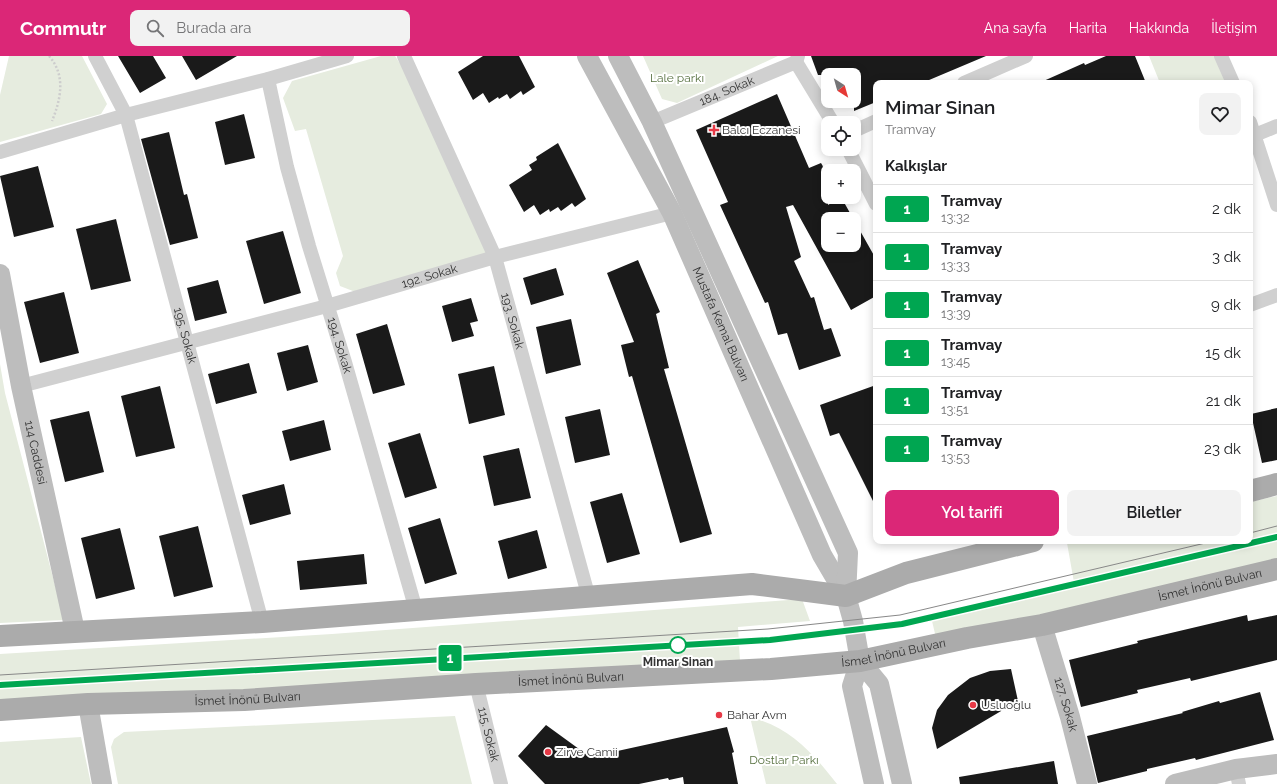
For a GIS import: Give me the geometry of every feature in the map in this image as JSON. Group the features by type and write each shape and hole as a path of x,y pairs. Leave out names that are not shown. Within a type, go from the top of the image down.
{"main road":[{"name":"Mustafa Kemal Bulvarı","path":"587,56 672,213 822,555 846,596 853,621 860,661 852,686 874,784"},
{"name":"Mustafa Kemal Bulvarı","path":"618,56 652,122 848,553 846,596"},
{"name":"114 Caddesi","path":"0,274 21,386 75,631"},
{"path":"1253,490 1277,484"},
{"path":"0,636 262,622 589,598 752,584 846,596 906,573 1021,544"},
{"name":"İsmet İnönü Bulvarı","path":"0,710 88,704 244,700 476,684 622,678 732,670 771,669 860,661 967,638 1042,625 1277,569"},
{"name":"127. Sokak","path":"1042,625 1070,717 1087,784"},
{"name":"Mustafa Kemal Bulvarı","path":"860,661 879,684 902,784"},
{"path":"88,704 102,784"},
{"path":"1175,784 1238,777 1277,764"}],"street":[{"name":"195. Sokak","path":"95,56 126,115 262,622"},
{"path":"0,152 126,115 268,79 347,56"},
{"name":"193. Sokak","path":"404,56 495,257 589,598"},
{"path":"971,80 1026,56"},
{"path":"1220,56 1231,80"},
{"path":"797,59 829,116"},
{"name":"184. Sokak","path":"652,122 797,59"},
{"name":"194. Sokak","path":"268,79 287,167 416,610"},
{"path":"861,128 873,122"},
{"path":"1253,131 1277,126"},
{"path":"1253,134 1277,205"},
{"path":"852,156 873,198"},
{"name":"192. Sokak","path":"21,386 327,306 495,257 672,213"},
{"path":"1253,304 1277,295"},
{"name":"115. Sokak","path":"476,684 501,784"}],"path":[{"path":"40,140 58,106 61,85 56,64 49,56"}],"green space":[{"path":"9,56 82,56 107,104 101,114 0,142 0,95"},
{"path":"381,56 395,56 427,105 422,107 460,196 491,256 358,293 340,286 336,273 343,256 306,129 295,131 283,98 292,81"},
{"name":"Lale parkı","path":"643,56 778,56 677,103 662,99"},
{"path":"1149,56 1215,56 1225,80 1159,80"},
{"path":"0,364 5,393 64,620 0,623"},
{"path":"1277,496 1277,570 937,642 932,621 1075,588 1067,544 1253,544 1253,501"},
{"path":"802,599 810,621 738,627 740,661 0,706 0,654 332,634"},
{"path":"455,716 472,784 118,784 111,747 114,739 124,732"},
{"name":"Dostlar Parkı","path":"750,717 764,721 789,734 809,751 837,784 766,784"},
{"path":"81,737 91,784 0,784 0,742"}],"building":[{"path":"118,56 153,56 166,78 140,93"},
{"path":"182,56 237,56 196,80"},
{"path":"483,56 519,56 535,87 523,95 521,91 510,99 507,94 499,99 498,97 489,103 483,93 473,100 458,72"},
{"path":"811,56 986,56 929,80 873,80 873,103 854,111 854,108 861,108 861,68 821,68 821,75 818,75"},
{"path":"1106,56 1135,56 1145,80 1046,80 1084,63 1085,65"},
{"path":"777,94 809,168 822,164 821,204 845,204 849,212 821,212 821,252 861,252 861,232 873,254 873,298 851,310 793,205 786,207 801,257 794,261 811,298 814,297 824,330 831,328 841,356 799,370 787,333 778,335 768,302 765,303 720,205 728,202 696,130"},
{"path":"244,114 255,158 225,165 215,122"},
{"path":"169,132 184,195 187,194 198,238 170,245 141,139"},
{"path":"558,143 586,199 575,207 572,203 561,211 558,207 550,212 549,209 540,215 534,205 524,212 509,185 532,170 529,165 537,160 536,157"},
{"path":"38,166 54,227 14,237 0,176"},
{"path":"116,219 131,281 91,290 76,229"},
{"path":"283,231 301,293 264,304 246,241"},
{"path":"638,260 660,312 656,314 669,368 664,369 712,534 680,543 632,376 629,377 621,345 634,342 607,273"},
{"path":"556,268 564,295 531,305 523,278"},
{"path":"218,280 227,313 195,321 187,288"},
{"path":"64,292 79,353 40,363 24,302"},
{"path":"471,298 478,321 470,323 474,336 452,342 442,306"},
{"path":"571,319 581,365 546,374 536,327"},
{"path":"387,324 405,385 373,394 356,334"},
{"path":"308,345 318,382 287,391 277,353"},
{"path":"249,363 257,393 216,404 208,374"},
{"path":"494,366 505,415 469,424 458,374"},
{"path":"160,386 175,448 136,457 121,396"},
{"path":"873,386 873,501 839,433 830,436 820,405"},
{"path":"1277,408 1277,460 1262,463 1253,423 1253,414"},
{"path":"600,409 610,455 575,463 565,417"},
{"path":"89,411 104,472 65,482 50,420"},
{"path":"324,420 331,450 290,461 282,431"},
{"path":"420,433 437,488 405,498 388,443"},
{"path":"519,448 531,498 494,506 483,456"},
{"path":"284,484 291,514 250,525 242,495"},
{"path":"622,493 640,554 607,563 590,502"},
{"path":"440,518 457,574 425,584 408,528"},
{"path":"198,526 213,587 174,597 159,536"},
{"path":"120,528 135,589 96,599 81,538"},
{"path":"537,530 547,568 508,579 498,541"},
{"path":"364,554 367,584 300,590 297,561"},
{"path":"1247,615 1248,621 1277,615 1277,660 1191,681 1190,678 1137,690 1138,693 1081,707 1069,660 1138,643 1137,641"},
{"path":"1011,669 1018,701 937,749 932,728 937,710 948,695 970,678 990,671"},
{"path":"1260,692 1274,740 1196,760 1195,758 1147,769 1147,771 1098,783 1087,736 1183,713 1182,712 1219,701 1220,703"},
{"path":"546,725 590,757 727,727 734,752 732,753 738,784 684,784 683,777 669,780 668,778 639,784 545,784 518,756"},
{"path":"1054,761 1058,784 960,784 959,777"}],"tram line":[{"path":"1253,532 1277,526"},
{"path":"1253,543 1277,537"},
{"name":"1","path":"1253,543 1277,537"},
{"path":"0,675 768,629 900,615 1201,544"},
{"path":"0,685 770,640 902,624 1247,544"},
{"name":"1","path":"0,685 770,640 855,631 902,624 1247,544"}],"place":[{"name":"Balcı Eczanesi","path":"714,130"},
{"name":"Mimar Sinan","path":"678,645"},
{"name":"Usluoğlu","path":"973,705"},
{"name":"Bahar Avm","path":"719,715"},
{"name":"Zirve Camii","path":"548,752"}]}
